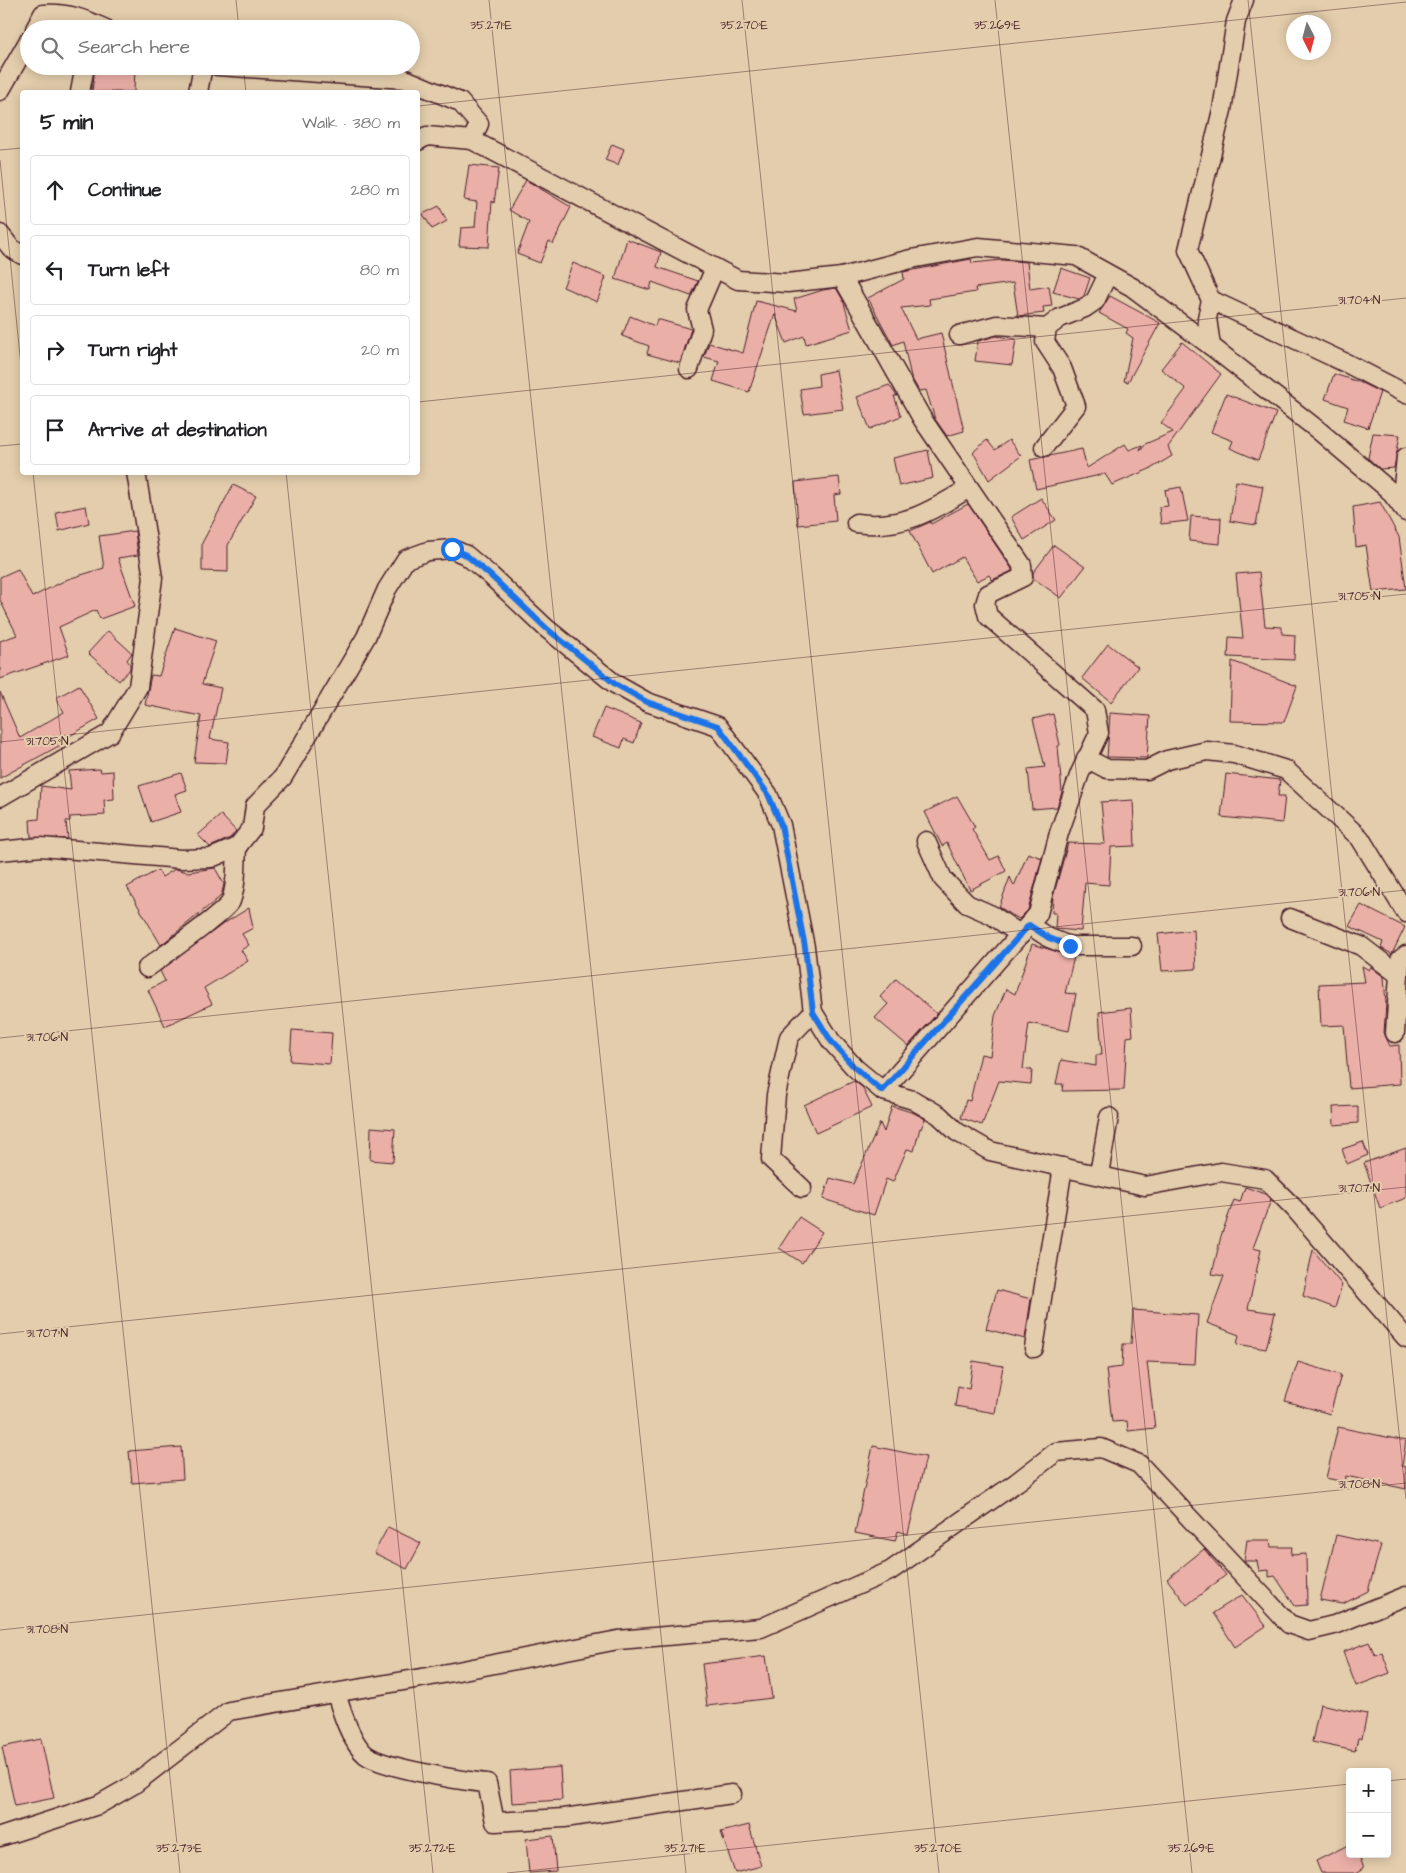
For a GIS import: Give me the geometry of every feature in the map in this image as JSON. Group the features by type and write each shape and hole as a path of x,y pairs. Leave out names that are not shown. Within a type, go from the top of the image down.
{"street":[{"path":"1211,346 1207,318 1211,300 1188,250 1222,110 1236,21 1244,0"},
{"path":"40,20 43,14 55,13 75,15 86,20"},
{"path":"0,91 20,56"},
{"path":"80,90 83,75"},
{"path":"198,90 201,75"},
{"path":"347,75 405,79 460,102 479,124 472,140"},
{"path":"420,140 427,136 472,140 738,280 777,282 842,277 912,259 978,247 1076,256 1132,287 1211,346 1318,430 1389,490 1404,509"},
{"path":"0,234 12,248 20,254"},
{"path":"689,369 702,329 697,310 715,268"},
{"path":"958,335 997,326 1047,328 1060,318 1085,308 1095,301 1108,274"},
{"path":"842,277 923,420 1022,565 1023,577 988,594 985,604 988,616 1095,710 1099,733 1086,758 1059,833 1038,914 882,1091"},
{"path":"1211,300 1348,364 1406,394"},
{"path":"1044,447 1076,406 1062,368 1045,342 1047,328"},
{"path":"1404,509 1406,457"},
{"path":"0,797 110,733 138,687 153,578 136,475"},
{"path":"856,523 876,525 911,520 969,488"},
{"path":"0,851 41,847 180,860 212,858 237,847 252,828 255,806 283,777 366,638 387,589 406,559 428,551 452,549 466,555 546,628 615,684 647,702 718,726 768,794 781,825 805,947 813,1012 831,1041 855,1068 882,1091 913,1100 939,1115 957,1132 990,1151 1099,1174 1145,1186 1221,1172 1265,1178 1294,1208 1406,1338"},
{"path":"1086,758 1107,769 1147,770 1167,760 1207,751 1234,754 1286,770 1360,838 1406,913"},
{"path":"926,842 942,879 967,904 1025,930 1070,946 1132,946"},
{"path":"147,968 190,938 230,903 234,885 237,847"},
{"path":"1290,918 1361,946 1399,975"},
{"path":"1394,1034 1400,960 1406,955"},
{"path":"802,1188 771,1158 772,1132 776,1095 789,1037 813,1012"},
{"path":"1099,1174 1109,1117"},
{"path":"1034,1348 1063,1167"},
{"path":"0,1836 98,1805 133,1785 229,1711 336,1693 618,1640 761,1628 890,1570 1017,1482 1056,1452 1101,1448 1139,1464 1289,1624 1309,1631 1334,1625 1406,1596"},
{"path":"336,1693 344,1722 366,1754 394,1766 469,1782 487,1783 495,1822 564,1818 732,1794"}],"building":[{"path":"94,75 135,75 134,90 92,90"},
{"path":"612,144 624,149 618,165 605,160"},
{"path":"469,165 499,168 494,203 492,201 489,247 459,246 461,228 475,227 477,202 464,200"},
{"path":"526,180 571,207 553,244 549,241 540,263 517,254 529,222 509,210"},
{"path":"439,206 447,221 432,229 423,214"},
{"path":"627,239 661,252 657,267 698,281 691,296 652,282 650,290 615,279"},
{"path":"971,259 972,263 1002,260 1027,262 1030,289 1049,286 1052,306 1043,307 1044,313 1018,316 1013,283 975,288 976,292 929,299 930,305 901,308 916,339 941,333 964,431 947,436 935,419 926,390 919,391 911,377 903,341 893,345 868,298 904,279 903,272"},
{"path":"573,263 606,277 597,302 563,287"},
{"path":"1061,268 1090,278 1084,296 1079,299 1053,292"},
{"path":"836,288 843,300 852,330 806,344 804,336 786,343 775,314 749,392 713,381 719,361 704,357 709,343 743,353 756,301 797,311 794,299"},
{"path":"1110,296 1160,323 1128,382 1124,381 1133,338 1126,333 1128,329 1099,313"},
{"path":"630,316 655,326 657,319 691,329 680,363 647,354 649,346 622,336"},
{"path":"996,336 1016,339 1012,365 975,361 978,341"},
{"path":"1182,342 1221,374 1168,447 1172,456 1152,468 1112,485 1105,474 1036,489 1030,460 1082,449 1087,468 1125,444 1129,450 1142,445 1140,450 1145,444 1173,432 1161,423 1186,389 1161,369"},
{"path":"836,370 843,409 804,414 800,389 819,386 818,374"},
{"path":"1334,374 1359,382 1380,392 1368,428 1344,420 1348,407 1325,399"},
{"path":"889,385 897,396 894,396 901,416 870,429 857,397"},
{"path":"1226,394 1276,413 1258,460 1230,448 1233,441 1211,432"},
{"path":"1373,433 1400,435 1394,468 1380,469 1368,458"},
{"path":"987,440 995,450 1009,440 1021,456 989,480 973,452"},
{"path":"928,450 933,478 899,486 893,458"},
{"path":"839,477 841,494 834,495 836,521 798,525 795,482"},
{"path":"1236,481 1263,486 1256,525 1230,521"},
{"path":"233,485 256,496 228,545 228,572 202,571 202,543"},
{"path":"1181,487 1188,521 1161,524 1159,507 1168,506 1165,490"},
{"path":"1041,498 1056,520 1024,540 1011,517"},
{"path":"1380,502 1399,537 1406,589 1373,592 1366,545 1356,547 1353,507"},
{"path":"968,504 1012,571 992,580 989,575 977,581 962,557 932,574 910,531 930,522 931,524"},
{"path":"86,506 89,523 59,531 56,512"},
{"path":"1191,516 1221,518 1220,544 1189,541"},
{"path":"135,531 138,555 118,558 135,606 100,619 96,610 59,627 69,655 0,679 0,641 17,635 0,600 0,577 18,569 32,597 68,579 104,568 99,536"},
{"path":"1054,545 1085,567 1061,598 1033,578 1033,573"},
{"path":"1259,572 1265,626 1282,627 1282,634 1295,635 1294,660 1228,657 1229,637 1243,638 1236,574"},
{"path":"175,628 216,641 202,684 221,688 210,739 229,742 226,763 194,762 201,716 145,705 151,675 159,676"},
{"path":"108,631 132,653 127,660 130,664 130,669 119,681 88,653"},
{"path":"1108,644 1138,667 1111,702 1082,678"},
{"path":"1232,661 1297,686 1284,722 1230,721"},
{"path":"79,685 99,719 68,737 70,740 0,778 0,692 20,738 64,712 56,698"},
{"path":"604,708 641,723 634,743 624,739 621,748 592,737"},
{"path":"1110,713 1150,716 1147,758 1107,757"},
{"path":"1053,714 1060,745 1058,746 1062,792 1057,807 1032,809 1028,769 1045,767 1033,719"},
{"path":"100,769 101,772 113,771 114,799 104,800 105,815 70,817 70,821 66,821 68,839 31,837 30,820 39,819 41,786 71,790 69,771"},
{"path":"181,773 187,790 175,794 181,812 151,822 139,786"},
{"path":"1226,774 1280,780 1278,796 1285,796 1282,823 1221,817"},
{"path":"957,796 975,827 972,829 990,860 999,856 1006,871 970,890 947,843 942,846 925,812"},
{"path":"1133,800 1135,846 1111,847 1109,885 1085,883 1081,931 1055,929 1056,913 1052,913 1053,897 1068,843 1105,844 1101,802"},
{"path":"221,815 236,831 230,838 210,847 198,835"},
{"path":"1028,853 1042,858 1028,910 1019,919 999,907 1010,877 1014,886"},
{"path":"215,868 224,884 221,896 161,945 127,887 158,870 162,877 175,869 188,872"},
{"path":"1361,905 1405,927 1392,954 1381,948 1383,942 1349,926"},
{"path":"249,908 253,928 242,934 249,945 241,950 248,961 204,988 212,1004 165,1026 148,990 165,981 160,971 223,924"},
{"path":"1194,930 1196,969 1162,971 1158,934"},
{"path":"1032,944 1074,957 1065,993 1076,994 1069,1031 1029,1023 1023,1069 1032,1070 1031,1084 999,1081 982,1125 961,1118 966,1100 970,1101 981,1054 990,1056 995,1016 1006,989 1015,994"},
{"path":"1362,966 1369,970 1371,967 1384,977 1386,1003 1384,1033 1390,1046 1399,1045 1400,1084 1349,1088 1344,1025 1321,1026 1319,984 1365,982"},
{"path":"896,979 937,1014 908,1046 875,1018 888,1004 880,997"},
{"path":"1131,1008 1133,1036 1127,1037 1124,1090 1062,1091 1063,1084 1056,1084 1061,1060 1096,1066 1096,1055 1102,1055 1099,1012"},
{"path":"292,1030 332,1033 330,1064 290,1061"},
{"path":"854,1081 862,1087 872,1107 816,1133 804,1105"},
{"path":"892,1106 914,1113 925,1119 920,1128 914,1151 907,1149 893,1182 886,1179 874,1215 823,1199 830,1178 853,1184 880,1123 884,1132"},
{"path":"1358,1106 1358,1123 1334,1125 1333,1107"},
{"path":"371,1127 395,1129 393,1162 370,1160"},
{"path":"1363,1142 1368,1155 1347,1164 1342,1149"},
{"path":"1406,1148 1406,1198 1380,1208 1364,1163"},
{"path":"1245,1187 1265,1194 1271,1200 1253,1248 1261,1250 1248,1309 1275,1313 1266,1349 1237,1344 1239,1335 1207,1323 1224,1276 1212,1274 1221,1236 1234,1200 1240,1202"},
{"path":"799,1217 822,1232 802,1263 779,1248"},
{"path":"1313,1250 1342,1285 1335,1308 1303,1296"},
{"path":"997,1290 1031,1299 1025,1339 986,1329"},
{"path":"1133,1310 1198,1315 1195,1364 1147,1362 1155,1428 1128,1431 1127,1421 1112,1422 1106,1369 1122,1367 1123,1344 1131,1344"},
{"path":"973,1361 1003,1366 995,1413 955,1406 958,1386 969,1389"},
{"path":"1298,1362 1341,1375 1330,1414 1285,1401"},
{"path":"1338,1427 1406,1441 1402,1466 1406,1467 1406,1489 1346,1476 1344,1482 1326,1478"},
{"path":"873,1446 926,1457 908,1534 898,1531 895,1541 855,1533"},
{"path":"181,1447 183,1479 132,1483 129,1451"},
{"path":"388,1527 421,1543 407,1569 374,1553"},
{"path":"1336,1535 1381,1545 1368,1591 1343,1604 1320,1600"},
{"path":"1247,1540 1270,1540 1271,1547 1292,1547 1291,1555 1306,1554 1307,1605 1295,1606 1275,1576 1269,1577 1269,1570 1259,1571 1257,1561 1244,1561"},
{"path":"1204,1549 1226,1575 1187,1605 1167,1579"},
{"path":"1242,1595 1266,1626 1235,1647 1213,1613"},
{"path":"1369,1642 1375,1655 1382,1652 1390,1673 1356,1686 1343,1652"},
{"path":"766,1656 772,1698 707,1706 702,1664"},
{"path":"1320,1704 1367,1714 1362,1738 1358,1738 1355,1751 1312,1742"},
{"path":"41,1739 54,1798 15,1806 2,1747"},
{"path":"560,1767 562,1800 512,1803 510,1771"},
{"path":"749,1825 761,1866 735,1873 721,1832"},
{"path":"553,1836 556,1871 529,1873 526,1839"},
{"path":"1346,1846 1346,1858 1360,1858 1364,1868 1356,1873 1321,1873 1316,1861"}],"route":[{"path":"452,549 466,555 546,628 615,684 647,702 718,726 768,794 781,825 805,947 813,1012 831,1041 855,1068 882,1091 1029,925 1049,938 1070,946"}]}
